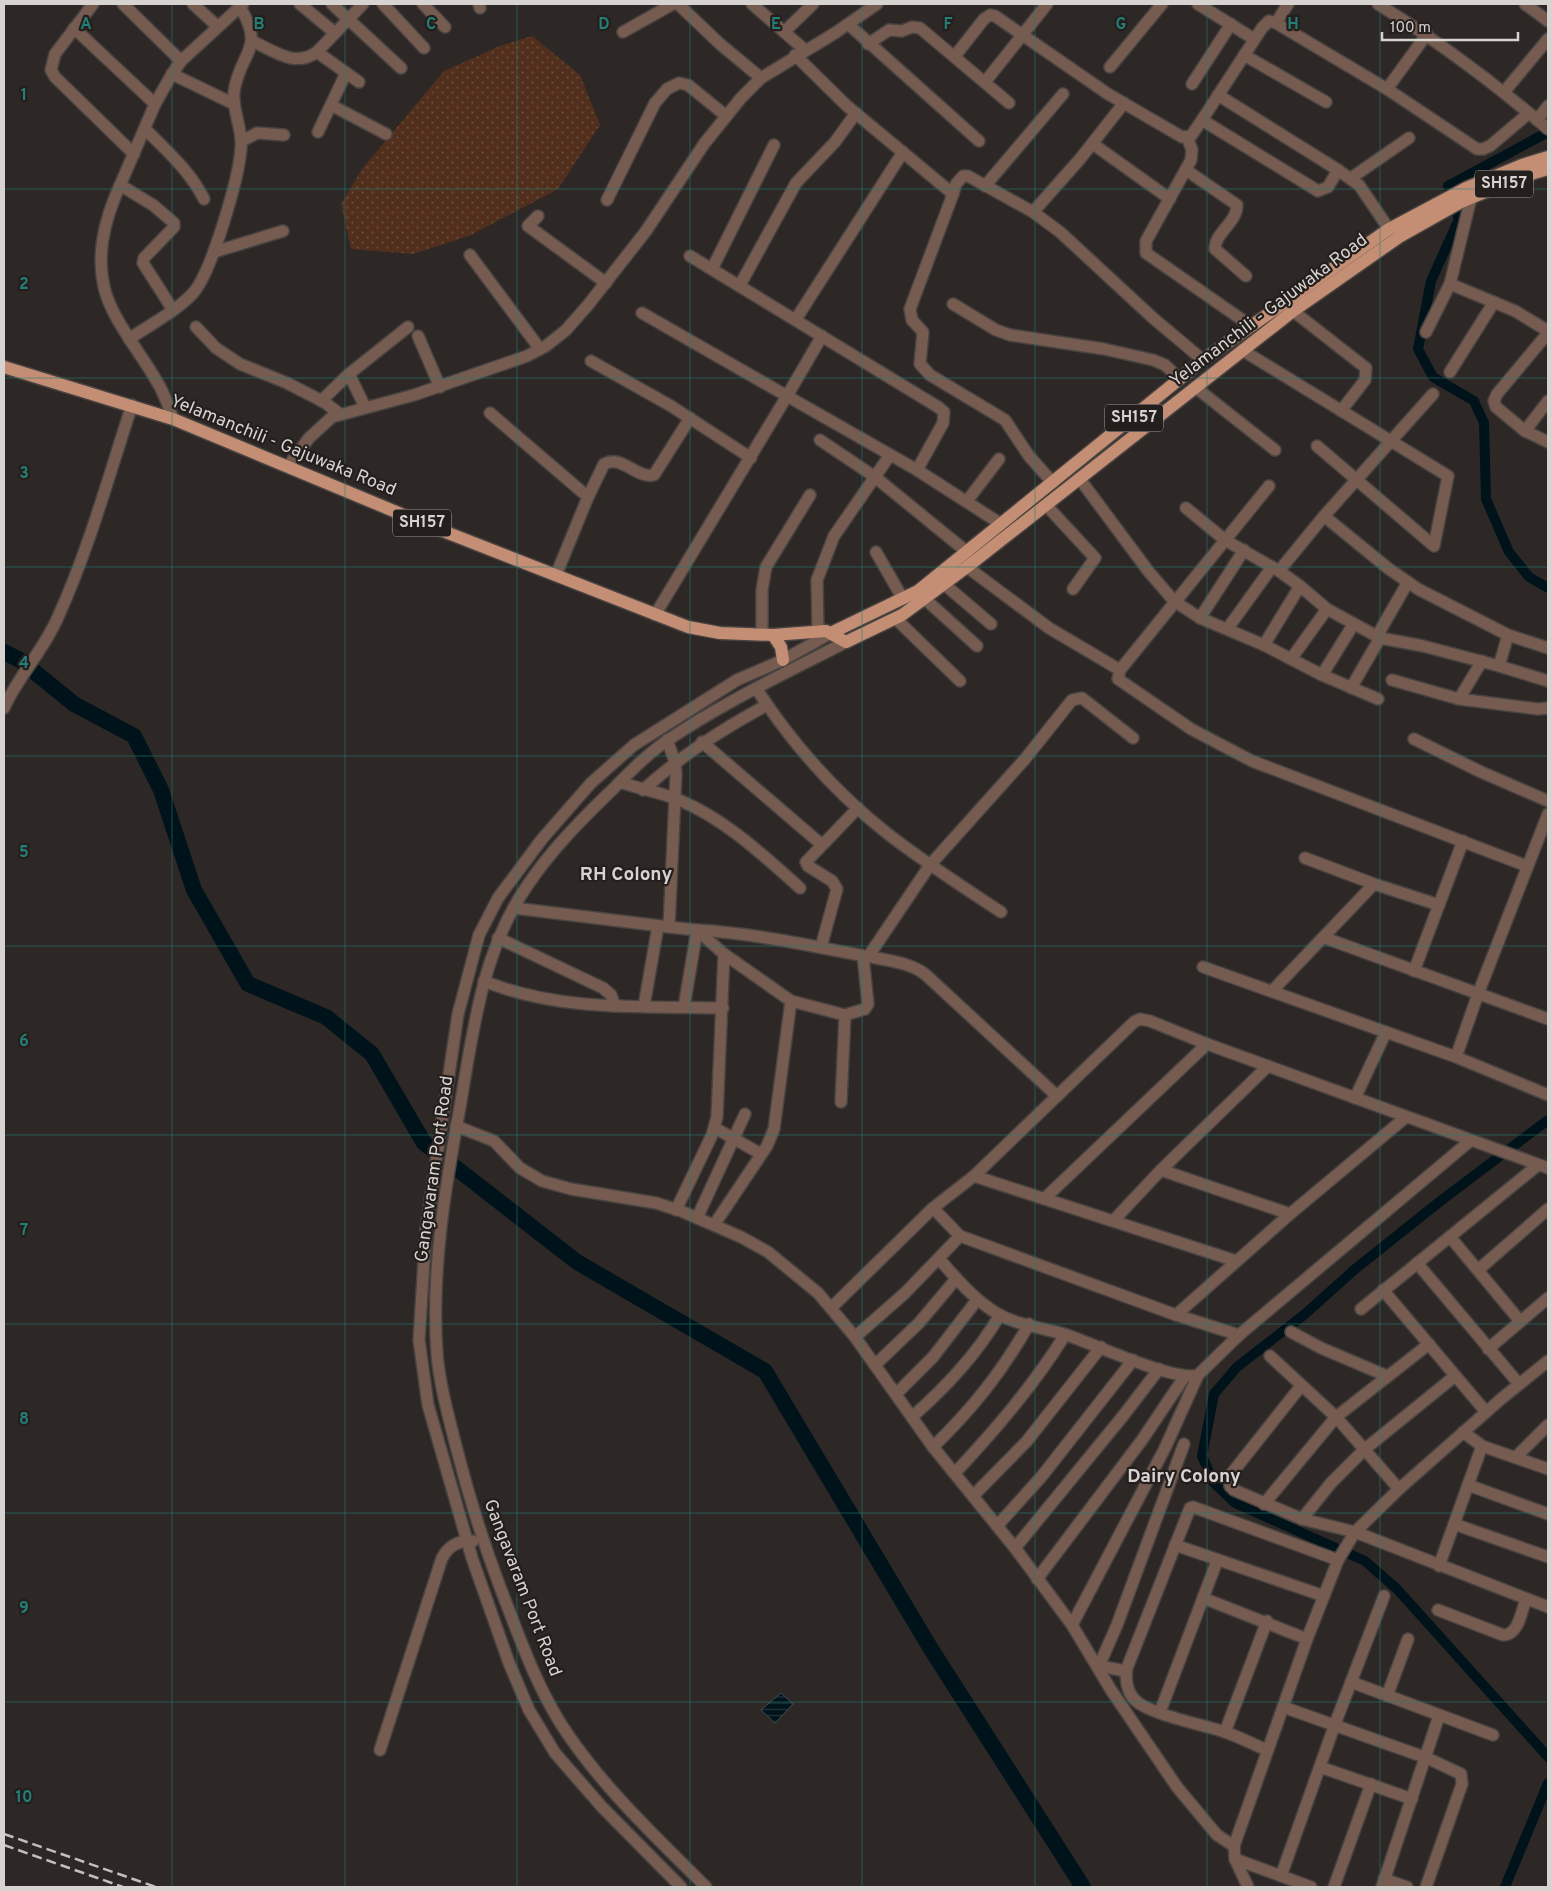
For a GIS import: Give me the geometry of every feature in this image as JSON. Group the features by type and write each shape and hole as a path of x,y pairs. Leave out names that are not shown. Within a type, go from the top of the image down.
{"main road":[{"name":"Yelamanchili - Gajuwaka Road","path":"846,642 895,618 967,567 1242,350 1408,225 1522,165 1548,157"},
{"name":"Yelamanchili - Gajuwaka Road","path":"1466,196 1524,176 1548,170"},
{"name":"Yelamanchili - Gajuwaka Road","path":"4,367 132,404 173,418 289,465 425,524 688,627 720,633 768,635 818,631 833,632 918,591 1203,360 1389,229 1408,225"},
{"path":"833,632 846,642"},
{"path":"768,635 781,647 784,660"}],"street":[{"path":"92,4 55,54 51,70 55,77 134,154"},
{"path":"123,4 181,61"},
{"path":"193,4 217,26"},
{"path":"300,4 335,33"},
{"path":"332,4 350,18 401,68"},
{"path":"252,41 295,60 309,58 363,4"},
{"path":"383,4 424,48"},
{"path":"423,4 445,27"},
{"path":"623,32 673,4"},
{"path":"678,4 720,44 762,78"},
{"path":"752,4 784,32 800,53 856,113 953,194"},
{"path":"784,32 812,4"},
{"path":"289,465 320,425 332,416 440,387 527,356 566,330 606,283 646,231 726,115 762,78 877,4"},
{"path":"985,82 1047,4"},
{"path":"1110,67 1162,4"},
{"path":"1198,4 1254,39"},
{"path":"1276,23 1288,4"},
{"path":"1378,4 1427,34 1504,92 1547,128"},
{"path":"1526,4 1548,21"},
{"path":"129,338 173,310 194,292 214,252 237,169 242,141 234,104 237,78 252,41 250,24 241,5 181,61 172,74 155,104 108,214 102,244 104,287 129,338 157,381 173,418"},
{"path":"955,56 984,20 990,15 999,18 1022,36 1124,103 1176,133 1187,137"},
{"path":"1187,137 1195,131 1254,39 1266,23 1272,21 1387,89 1477,149 1490,146 1548,106"},
{"path":"848,24 868,44 979,141"},
{"path":"1192,84 1230,24"},
{"path":"868,44 884,31 902,31 916,27 926,32 1009,103"},
{"path":"74,28 155,104"},
{"path":"1387,89 1427,34"},
{"path":"1504,92 1548,39"},
{"path":"317,52 359,82"},
{"path":"1244,55 1326,102"},
{"path":"318,132 346,73"},
{"path":"172,74 234,104"},
{"path":"607,200 655,103 667,89 679,83 688,85 726,115"},
{"path":"984,186 1063,94"},
{"path":"1218,95 1351,178 1365,193 1389,229"},
{"path":"1033,212 1093,144 1124,103"},
{"path":"331,105 386,134"},
{"path":"740,285 796,184 835,142 856,113"},
{"path":"1202,120 1313,190 1323,191 1328,187 1338,170"},
{"path":"145,129 187,171 204,199"},
{"path":"242,141 257,133 284,135"},
{"path":"1187,137 1193,155 1146,241 1146,253 1251,326"},
{"path":"1351,178 1409,138"},
{"path":"1093,144 1170,200"},
{"path":"712,269 774,145"},
{"path":"796,319 903,152"},
{"path":"1186,170 1237,205 1235,216 1217,241 1215,249 1246,276"},
{"path":"1053,483 1029,456 1005,420 930,375 920,364 923,332 912,320 910,309 956,184 963,176 968,176 1033,212 1060,232 1153,318 1203,360"},
{"path":"120,185 153,205 174,223 174,228 144,258 143,263 173,310"},
{"path":"1426,332 1450,284 1466,196"},
{"path":"538,216 528,226 606,283"},
{"path":"214,252 283,231"},
{"path":"470,255 540,349"},
{"path":"690,256 871,364 944,412 944,423 917,470"},
{"path":"1450,284 1515,311 1548,332 1497,394 1494,401 1496,406 1525,431 1548,442"},
{"path":"1450,372 1494,302"},
{"path":"953,304 988,326 1010,335 1104,349 1153,360 1165,365 1180,380"},
{"path":"1293,311 1366,368 1365,380 1341,411"},
{"path":"642,313 917,470 1000,524"},
{"path":"196,327 216,348 240,364 287,383 321,401 340,414"},
{"path":"321,401 349,374 408,327"},
{"path":"418,336 440,387"},
{"path":"655,615 822,336"},
{"path":"1242,350 1448,476 1434,546 1317,446"},
{"path":"591,361 690,418 750,458"},
{"path":"349,374 365,407"},
{"path":"1195,387 1275,450"},
{"path":"1228,628 1276,569 1392,442 1433,394"},
{"path":"1525,431 1548,401"},
{"path":"4,708 16,684 47,638 82,556 132,404"},
{"path":"490,412 588,497"},
{"path":"556,576 601,469 609,461 615,461 645,474 654,475 690,418"},
{"path":"820,440 875,477 966,552"},
{"path":"818,631 817,580 830,545 834,536 890,455"},
{"path":"967,501 999,459"},
{"path":"1079,478 1149,572 1174,601 1200,618 1228,628 1322,675 1378,699"},
{"path":"1270,486 1174,601 1120,670 1118,676 1121,681 1191,729 1233,751 1342,796 1528,866"},
{"path":"768,635 762,590 766,567 810,495"},
{"path":"1046,505 1095,558 1073,589"},
{"path":"1186,508 1225,540 1276,569 1327,609 1353,625 1379,637 1499,666 1548,681"},
{"path":"1324,516 1408,582 1443,603 1508,634 1548,648"},
{"path":"1200,618 1244,550"},
{"path":"876,552 903,598"},
{"path":"967,567 1049,628 1120,670"},
{"path":"1351,688 1408,582"},
{"path":"944,584 990,624"},
{"path":"1264,645 1300,586"},
{"path":"924,598 977,646"},
{"path":"1291,659 1327,609"},
{"path":"895,618 960,681"},
{"path":"1322,675 1353,625"},
{"name":"Gangavaram Port Road","path":"681,1887 602,1807 555,1753 529,1710 509,1663 467,1541 428,1406 421,1359 420,1319 424,1242 439,1128 458,1014 471,960 485,920 518,869 572,804 613,762 648,736 737,680 784,660 833,632"},
{"path":"1499,666 1508,634"},
{"name":"Gangavaram Port Road","path":"706,1887 624,1804 563,1726 545,1697 526,1655 482,1541 442,1394 436,1322 440,1235 456,1129 494,985 503,940 514,908 525,888 556,848 586,816 620,782 667,740 756,688 846,642"},
{"path":"1459,699 1482,662"},
{"path":"1392,680 1459,699 1538,709 1548,708"},
{"path":"756,688 767,705 823,773 858,808 887,833 930,865 1001,912"},
{"path":"697,930 724,954 791,1001 845,1015 865,1009 868,1004 865,956 930,865 1025,759 1072,700 1082,698 1133,738"},
{"path":"643,790 675,762 702,742 767,705"},
{"path":"1414,739 1479,771 1548,801"},
{"path":"644,1006 663,927 676,799 675,762 667,740"},
{"path":"702,742 821,844"},
{"path":"620,782 676,799 713,818 735,832 800,888"},
{"path":"572,804 586,816"},
{"path":"821,947 837,889 832,880 806,864 808,858 821,844 858,808"},
{"path":"1456,1057 1478,994 1548,814"},
{"path":"1414,970 1463,841"},
{"path":"1305,858 1374,884 1439,905"},
{"path":"1273,990 1325,938 1374,884"},
{"path":"514,908 663,927 727,931 821,947 919,970 1057,1096"},
{"path":"684,1007 697,930"},
{"path":"1325,938 1478,994 1548,1017"},
{"path":"503,940 603,988 611,995 615,1006"},
{"path":"676,1210 714,1128 723,1008 724,954"},
{"path":"1203,966 1456,1057 1548,1095"},
{"path":"494,985 547,1000 615,1006 723,1008"},
{"path":"714,1225 761,1154 774,1130 778,1115 791,1001"},
{"path":"841,1102 845,1015"},
{"path":"830,1306 933,1208 974,1176 1134,1022 1140,1019 1150,1021 1207,1044 1543,1167"},
{"path":"1355,1098 1386,1032"},
{"path":"1044,1199 1207,1044"},
{"path":"1114,1220 1161,1170 1268,1066"},
{"path":"697,1218 745,1114"},
{"path":"1176,1315 1290,1214 1406,1117"},
{"path":"714,1128 761,1154"},
{"path":"456,1129 476,1132 488,1137 520,1168 542,1181 571,1189 641,1200 676,1210 714,1225 768,1252 818,1293 855,1337 933,1447 1015,1548 1072,1625 1111,1690 1178,1787 1217,1835 1234,1846"},
{"path":"1072,1625 1165,1448 1198,1375 1239,1335 1470,1141"},
{"path":"1361,1309 1417,1263 1543,1167"},
{"path":"1161,1170 1290,1214"},
{"path":"974,1176 1236,1261"},
{"path":"933,1208 960,1236 1176,1315 1239,1335"},
{"path":"1478,1270 1548,1209"},
{"path":"855,1337 940,1260 960,1236"},
{"path":"1451,1238 1520,1321"},
{"path":"940,1260 977,1300 1000,1315 1065,1335 1158,1369 1185,1376 1198,1375"},
{"path":"1417,1263 1488,1349 1520,1384"},
{"path":"875,1365 919,1323 956,1279"},
{"path":"1383,1290 1486,1412"},
{"path":"1488,1349 1548,1298"},
{"path":"896,1394 933,1357 977,1300"},
{"path":"912,1417 943,1389 970,1360 1000,1315"},
{"path":"933,1447 958,1423 1000,1374 1029,1324"},
{"path":"1291,1332 1321,1348 1386,1376"},
{"path":"955,1473 1001,1424 1042,1371 1065,1335"},
{"path":"1264,1504 1336,1417 1429,1344"},
{"path":"973,1496 1027,1441 1101,1348"},
{"path":"1270,1356 1336,1417 1399,1489"},
{"path":"997,1526 1042,1476 1133,1360"},
{"path":"1248,1887 1235,1859 1234,1846 1307,1638 1338,1560 1355,1532 1399,1489 1486,1412 1548,1361"},
{"path":"1015,1548 1118,1423 1158,1369"},
{"path":"1037,1579 1142,1440 1185,1376"},
{"path":"1302,1519 1331,1483 1364,1449 1454,1376"},
{"path":"1301,1386 1238,1465 1229,1481 1230,1486 1234,1490 1302,1519 1355,1532 1548,1607"},
{"path":"1516,1457 1547,1430"},
{"path":"1464,1432 1482,1446 1548,1469"},
{"path":"1098,1666 1117,1625 1184,1444"},
{"path":"1439,1566 1482,1446"},
{"path":"1468,1485 1548,1514"},
{"path":"1267,1750 1225,1732 1146,1708 1134,1700 1128,1688 1126,1671 1187,1511 1193,1508 1338,1560"},
{"path":"1454,1524 1548,1557"},
{"path":"380,1750 442,1558 451,1546 467,1541 482,1541"},
{"path":"1175,1545 1217,1561 1324,1596"},
{"path":"1160,1712 1217,1561"},
{"path":"1281,1876 1335,1724 1384,1596"},
{"path":"1203,1598 1267,1621 1307,1638"},
{"path":"1438,1610 1503,1635 1508,1635 1515,1630 1526,1599"},
{"path":"1225,1732 1267,1621"},
{"path":"1387,1696 1408,1639"},
{"path":"1098,1666 1126,1671"},
{"path":"1351,1682 1493,1735"},
{"path":"1283,1707 1427,1758 1457,1771 1462,1777 1426,1887"},
{"path":"1407,1887 1383,1883 1427,1758 1439,1716"},
{"path":"1320,1767 1412,1799"},
{"path":"1334,1887 1371,1784"},
{"path":"1235,1859 1311,1887"}],"shaded area":[{"path":"532,36 580,75 600,125 558,189 469,236 413,254 351,249 341,204 362,169 444,71 500,46"},
{"path":"781,1693 793,1704 775,1723 761,1710"}],"waterway":[{"path":"1548,132 1448,186 1459,219 1431,281 1418,349 1433,377 1474,401 1484,423 1486,499 1509,552 1529,577 1548,588"},
{"path":"4,652 20,660 74,704 134,736 161,790 194,890 248,984 326,1017 372,1054 424,1143 577,1262 765,1371 931,1649 1083,1887"},
{"path":"1548,1120 1443,1199 1354,1270 1305,1314 1237,1367 1214,1394 1202,1456 1214,1483 1235,1503 1365,1561 1397,1589 1548,1757"},
{"path":"1505,1887 1548,1783"}],"railway":[{"path":"4,1834 156,1887"},
{"path":"4,1845 123,1887"}],"district":[{"name":"RH Colony","path":"626,875"},
{"name":"Dairy Colony","path":"1184,1477"}]}
